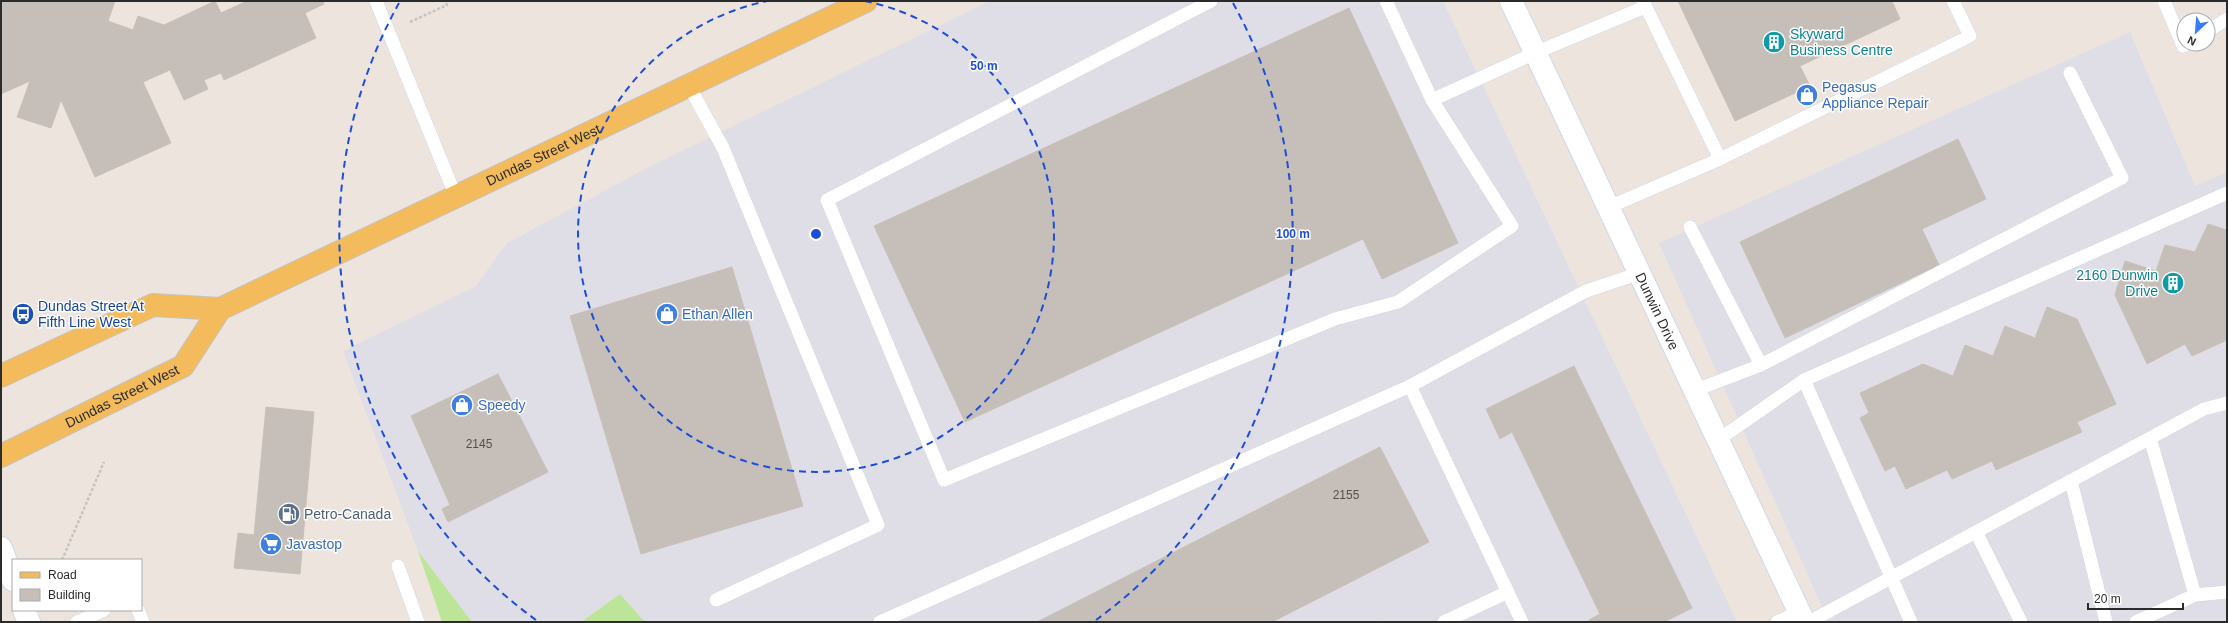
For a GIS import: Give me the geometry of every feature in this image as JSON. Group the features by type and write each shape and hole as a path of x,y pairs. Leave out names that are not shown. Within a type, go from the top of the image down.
{"main road":[{"name":"Dundas Street West","path":"1,376 153,305 220,309 866,1"},
{"name":"Dundas Street West","path":"1,456 183,366 220,309"}],"street":[{"name":"Dunwin Drive","path":"1512,1 1696,390 1718,440 1804,619"},
{"path":"1,548 12,577"},
{"path":"24,611 29,622"}],"lane":[{"path":"376,1 390,32 456,197"},
{"path":"1211,1 827,200 944,480 1335,319 1398,302 1512,226 1432,100 1386,1"},
{"path":"1609,207 1720,159 1970,36 1953,1"},
{"path":"2164,1 2176,29"},
{"path":"1432,100 1644,4 1720,159"},
{"path":"2216,26 2227,19"},
{"path":"1696,390 1761,365 2122,178 2070,72"},
{"path":"689,86 724,148 878,525 716,600"},
{"path":"1718,440 1804,380 2227,193"},
{"path":"1690,227 1761,365"},
{"path":"880,622 1410,386 1586,291 1640,273"},
{"path":"1804,380 1911,622"},
{"path":"1410,386 1522,622"},
{"path":"1777,622 1804,619 1892,577 2204,409 2227,403"},
{"path":"2150,438 2194,595"},
{"path":"2071,480 2106,622"},
{"path":"1976,532 2021,622"},
{"path":"398,566 418,622"},
{"path":"1444,622 1508,592"},
{"path":"2136,622 2194,595 2227,592"},
{"path":"77,622 102,611"},
{"path":"138,611 143,622"}],"path":[{"path":"390,32 447,5 445,1"},
{"path":"62,559 104,462"}],"shaded area":[{"path":"990,1 1443,1 1737,622 1380,622 1379,620 1374,622 645,622 620,594 581,622 472,622 418,551 343,351 476,286 507,243 651,166"},
{"path":"2130,32 2195,186 2227,172 2227,622 1829,622 1659,243"}],"green space":[{"path":"418,551 472,622 442,622"},
{"path":"620,594 645,622 581,622"}],"building":[{"path":"1,1 115,1 108,21 133,30 138,16 164,25 215,1 221,13 247,1 323,1 324,4 305,13 316,38 224,80 221,73 204,80 208,89 184,100 170,70 143,82 171,143 95,177 61,100 51,128 17,117 30,81 1,94"},
{"name":"Skyward Business Centre","path":"1678,1 1892,1 1900,19 1800,66 1810,86 1735,121"},
{"path":"1349,8 1458,243 1382,279 1363,239 965,422 874,226"},
{"path":"1958,139 1986,199 1922,229 1939,265 1785,338 1740,242"},
{"name":"2160 Dunwin Drive","path":"2208,224 2227,230 2227,340 2192,356 2185,344 2147,364 2115,295 2125,261 2156,271 2165,245 2195,252"},
{"path":"732,267 803,506 641,554 570,316"},
{"path":"2047,307 2077,319 2116,404 2077,422 2082,432 1996,470 1992,461 1952,479 1947,470 1906,489 1895,466 1885,471 1860,418 1869,413 1860,393 1923,364 1953,376 1965,345 1993,356 2005,326 2035,338"},
{"path":"1574,366 1692,608 1664,622 1590,622 1589,620 1600,614 1512,432 1500,439 1486,409"},
{"path":"498,374 548,472 448,522 442,509 450,505 411,416"},
{"path":"266,407 314,412 300,574 234,568 238,533 254,535"},
{"path":"1380,447 1429,542 1272,622 1037,622"}],"place":[{"name":"Skyward Business Centre","path":"1774,42"},
{"name":"Pegasus Appliance Repair","path":"1807,95"},
{"name":"2160 Dunwin Drive","path":"2173,283"},
{"name":"Dundas Street At Fifth Line West","path":"23,314"},
{"name":"Ethan Allen","path":"667,314"},
{"name":"Speedy","path":"462,405"},
{"name":"Petro-Canada","path":"289,514"},
{"name":"Javastop","path":"271,544"}]}
